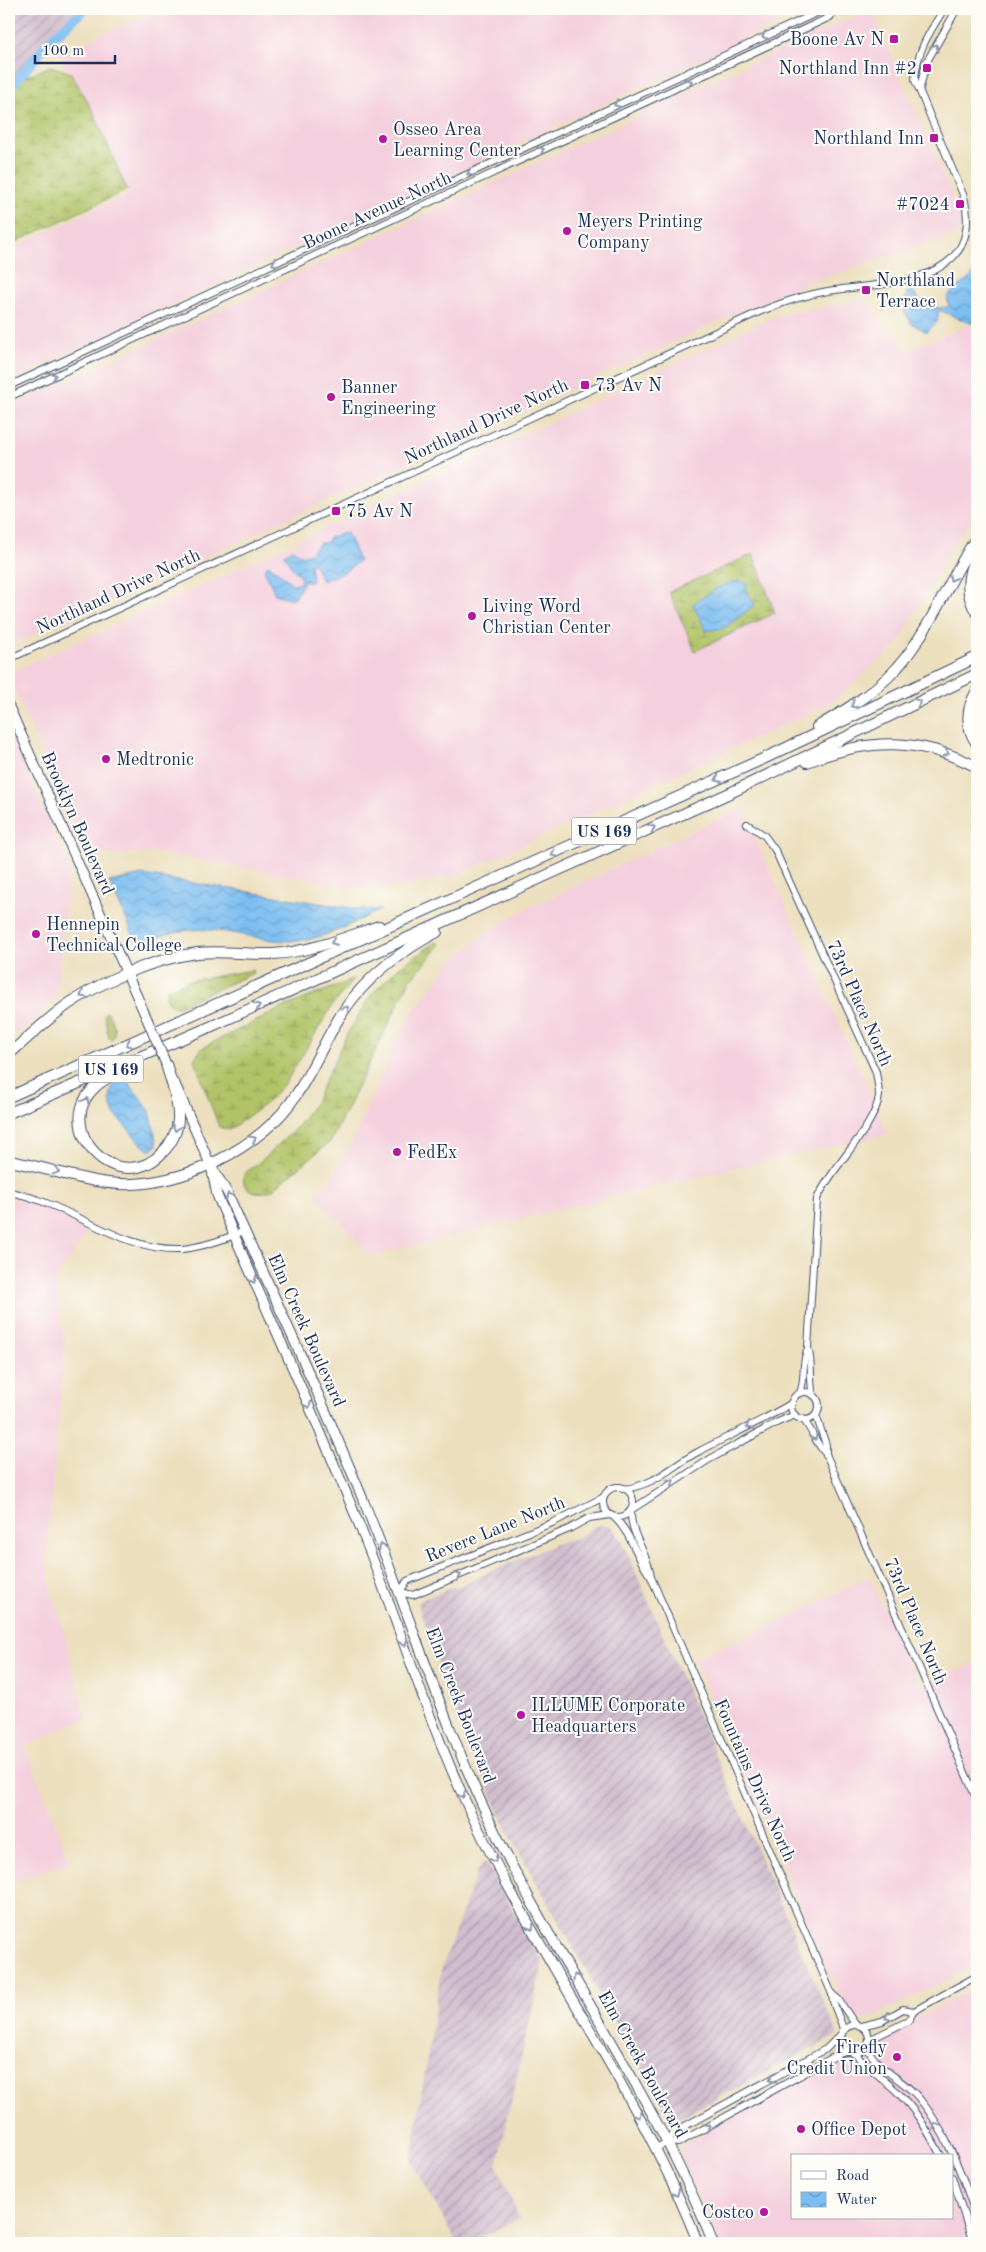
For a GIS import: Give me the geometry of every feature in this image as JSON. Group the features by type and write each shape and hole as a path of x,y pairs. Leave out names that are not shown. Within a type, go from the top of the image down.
{"highway":[{"path":"763,759 861,700 893,672 922,633 977,537"},
{"path":"977,553 968,583 970,598 977,614"},
{"name":"US 169","path":"9,1097 446,903 763,759 977,657"},
{"name":"US 169","path":"9,1113 212,1026 732,792 977,674"},
{"path":"977,691 971,704 968,722 970,731 977,744"},
{"path":"732,792 828,754 878,744 904,744 928,748 950,754 977,767"},
{"path":"9,1161 120,1184 163,1180 210,1164 251,1141 274,1124 295,1097 344,1011 376,973 423,939 528,884"},
{"path":"9,1054 69,1004 90,991 165,959 197,953 272,954 312,948 446,903"},
{"path":"166,1064 178,1119 172,1141 157,1158 141,1166 123,1168 109,1164 91,1150 83,1133 81,1112 87,1098 95,1087 122,1070 212,1026"}],"main road":[{"name":"Brooklyn Boulevard","path":"9,707 166,1064"},
{"name":"Elm Creek Boulevard","path":"166,1064 210,1164 228,1192 328,1415 400,1592 446,1721 496,1833 668,2142 713,2243"},
{"name":"Elm Creek Boulevard","path":"210,1164 217,1195 361,1528 436,1732 468,1807 507,1885 656,2148 698,2243"}],"street":[{"name":"Boone Avenue North","path":"9,386 825,9"},
{"name":"Boone Avenue North","path":"9,397 830,17 835,9"},
{"name":"Northland Drive North","path":"9,659 758,312 804,296 920,278 942,270 953,261 965,242 968,213 964,197 920,88 915,80 917,60 928,35 944,9"},
{"path":"920,88 926,63 957,9"},
{"name":"73rd Place North","path":"747,824 764,834 775,850 876,1072 879,1095 874,1111 825,1182 817,1199 808,1348 811,1356 813,1395"},
{"path":"9,1192 50,1203 114,1234 147,1246 181,1249 198,1247 244,1231"},
{"name":"73rd Place North","path":"800,1393 804,1382 804,1355 808,1348"},
{"path":"800,1393 813,1395 818,1402 816,1415 803,1419 795,1415 778,1422 678,1477 623,1516 612,1516 604,1507 604,1497 614,1488 624,1489 649,1483 674,1466 767,1418 792,1402 800,1393"},
{"path":"792,1402 795,1415"},
{"name":"73rd Place North","path":"816,1415 826,1445 826,1454"},
{"name":"73rd Place North","path":"803,1419 810,1427 820,1448 826,1454 977,1800"},
{"path":"624,1489 631,1496 631,1510"},
{"name":"Revere Lane North","path":"604,1497 552,1523 407,1581 400,1592 413,1595 589,1518 612,1516"},
{"name":"Fountains Drive North","path":"631,1510 631,1524 650,1566 651,1577"},
{"name":"Fountains Drive North","path":"612,1516 623,1525 644,1569 651,1577 832,1994 832,2001 839,2013 842,2032"},
{"path":"656,2148 668,2142 678,2143 839,2054 861,2051 868,2043 908,2021 914,2011 977,1976"},
{"name":"Fountains Drive North","path":"832,1994 858,2025"},
{"path":"668,2142 674,2132 826,2050 842,2032 858,2025 882,2021 902,2009 914,2011"},
{"path":"858,2025 867,2032 871,2056 902,2082 926,2107 952,2154"},
{"path":"842,2032 841,2042 901,2096 916,2114 940,2154"},
{"path":"954,2158 960,2169 977,2218"},
{"path":"954,2183 973,2243"}],"shaded area":[{"path":"9,9 83,9 9,83"},
{"path":"162,9 808,9 9,380 9,250 126,195 59,53"},
{"path":"871,9 961,216 957,234 810,282 748,308 9,646 9,408"},
{"path":"864,299 907,351 969,325 977,327 977,513 947,554 898,644 831,703 459,874 406,887 356,888 156,852 89,856 9,678 9,673 206,584 774,317"},
{"name":"Hennepin Technical College","path":"9,731 69,869 56,999 9,1040"},
{"path":"742,808 888,1134 646,1188 370,1256 315,1194 331,1178 343,1161 401,1033 413,1012 449,964 481,937 518,913"},
{"path":"9,1198 45,1207 89,1229 54,1282 65,1345 46,1556 50,1588 60,1617 86,1719 25,1746 70,1862 9,1883"},
{"path":"602,1525 612,1527 622,1541 838,2035 675,2120 670,2120 507,1830 457,1717 417,1602 450,1588 461,1586 486,1573 556,1544 579,1537 593,1527"},
{"path":"869,1576 920,1687 977,1662 977,1965 872,2017 864,2018 851,2014 841,1999 693,1658 765,1630"},
{"path":"486,1862 543,1962 497,2165 519,2218 470,2243 457,2243 411,2160 441,1970 478,1869"},
{"path":"977,1986 977,2243 720,2243 680,2154 680,2148 684,2144"}],"green space":[{"path":"51,66 71,73 93,111 127,190 9,245 9,94 25,77"},
{"path":"753,554 775,613 695,651 669,592"},
{"path":"436,942 440,946 410,980 331,1141 272,1190 256,1192 248,1189 245,1185 244,1174 296,1128 315,1102 346,1036 370,996 398,968"},
{"path":"252,970 253,973 249,975 176,1007 170,1005 166,997 167,989 189,981"},
{"path":"354,979 334,1003 286,1082 264,1105 229,1130 219,1127 194,1059 202,1048 284,1007"},
{"path":"105,1012 108,1013 114,1026 114,1036 112,1039 109,1038"}],"water":[{"path":"977,272 977,323 968,322 939,310 937,322 927,332 911,323 902,307 907,292 913,291 923,304 932,309 947,307 949,306 947,297"},
{"path":"347,532 359,561 344,572 322,581 314,564 310,563 312,581 308,583 305,580 295,597 291,599 275,594 264,569 268,565 294,585 300,583 301,577 293,569 284,554 292,549 303,556 310,553 319,543 326,543 329,538"},
{"path":"740,580 747,585 746,591 755,605 724,628 706,631 693,604 717,588"},
{"path":"142,875 357,909 381,910 337,930 310,939 294,941 263,939 219,931 189,930 169,934 138,945 109,882"},
{"path":"125,1078 150,1111 157,1145 150,1151 120,1120 111,1105 110,1098 114,1083"}],"waterway":[{"path":"9,89 54,36 86,9"}],"place":[{"name":"Boone Av N","path":"894,39"},
{"name":"Northland Inn #2","path":"927,68"},
{"name":"Northland Inn","path":"934,138"},
{"name":"Osseo Area Learning Center","path":"383,139"},
{"name":"#7024","path":"960,204"},
{"name":"Meyers Printing Company","path":"567,231"},
{"name":"Northland Terrace","path":"866,290"},
{"name":"73 Av N","path":"585,385"},
{"name":"Banner Engineering","path":"331,397"},
{"name":"75 Av N","path":"336,511"},
{"name":"Living Word Christian Center","path":"472,616"},
{"name":"Medtronic","path":"106,759"},
{"name":"Hennepin Technical College","path":"36,934"},
{"name":"FedEx","path":"397,1152"},
{"name":"ILLUME Corporate Headquarters","path":"521,1715"},
{"name":"Firefly Credit Union","path":"897,2057"},
{"name":"Office Depot","path":"801,2129"},
{"name":"Costco","path":"764,2212"}]}
